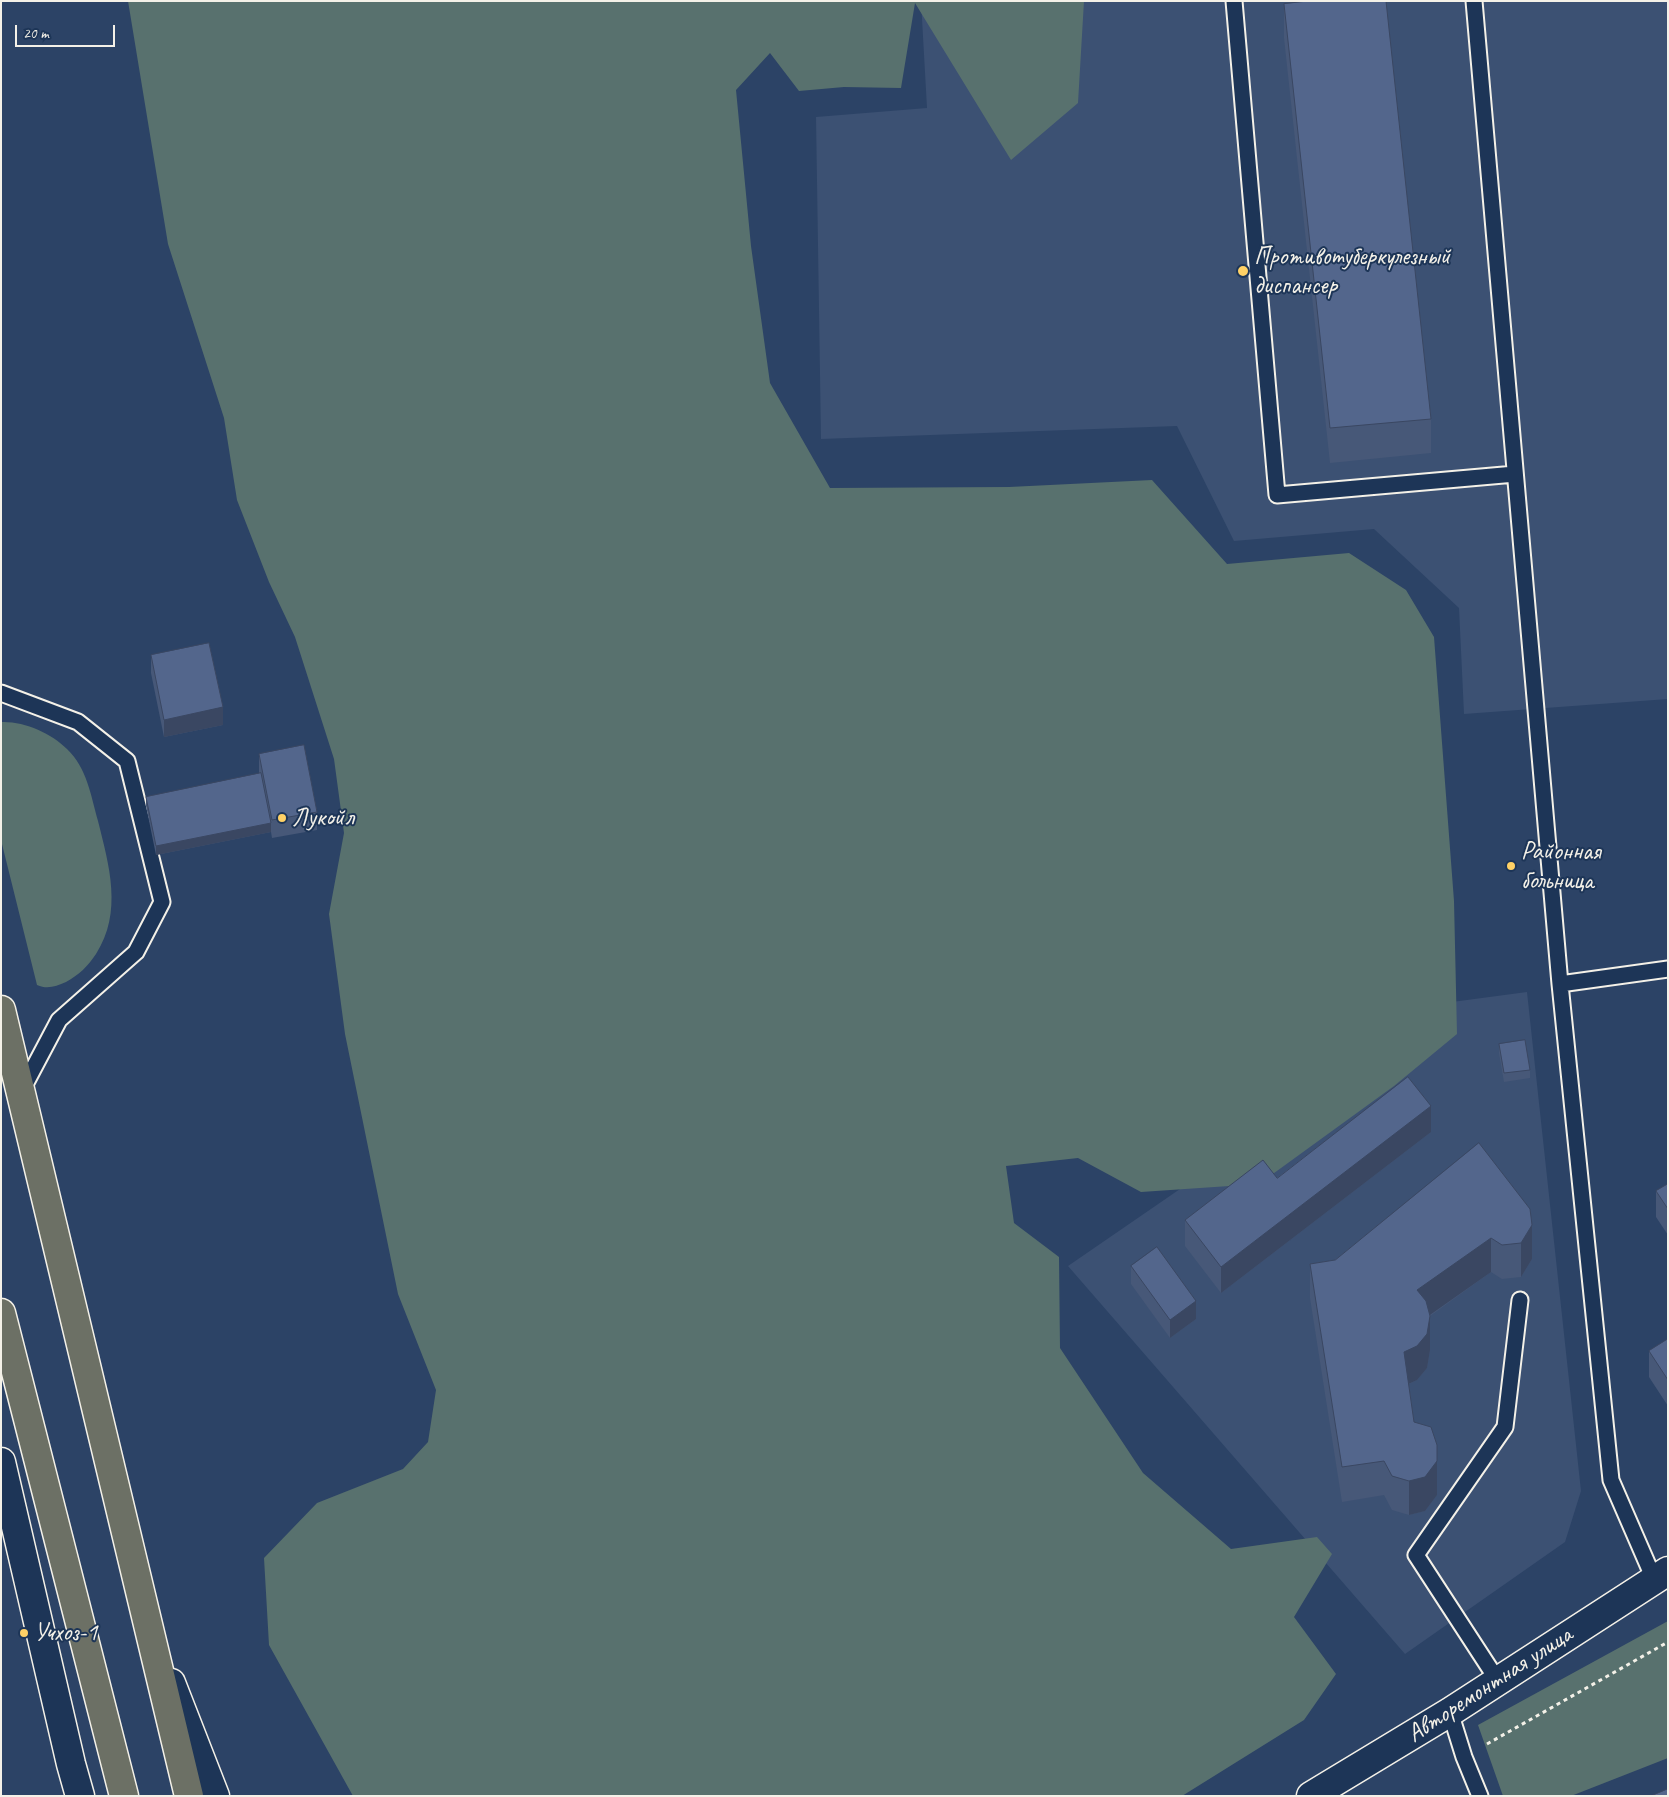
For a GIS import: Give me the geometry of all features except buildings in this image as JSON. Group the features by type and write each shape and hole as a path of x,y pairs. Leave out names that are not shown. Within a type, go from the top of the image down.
{"highway":[{"path":"1,1010 189,1796"},
{"path":"1,1313 124,1796"}],"street":[{"path":"1,1462 80,1796"},
{"name":"Авторемонтная улица","path":"1316,1794 1450,1712 1661,1575"},
{"path":"151,1636 215,1796"}],"lane":[{"path":"1234,1 1277,495 1515,474"},
{"path":"1474,1 1560,984 1612,1480 1661,1575"},
{"path":"1,693 78,722 127,761 162,902 136,952 59,1020 21,1091"},
{"path":"1560,984 1668,970"},
{"path":"1498,1681 1416,1555 1505,1427 1520,1300"},
{"path":"1450,1712 1464,1757 1480,1796"}],"path":[{"path":"1464,1757 1668,1642"}],"shaded area":[{"name":"Противотуберкулезный диспансер","path":"921,1 1668,1 1668,699 1464,714 1459,608 1374,529 1234,541 1177,426 821,439 816,117 927,108"},
{"path":"1527,992 1581,1491 1565,1542 1405,1654 1068,1266 1452,1002"}],"green space":[{"path":"128,1 1084,1 1078,103 1011,160 915,3 901,88 844,87 799,91 770,53 736,90 751,246 770,383 830,488 1009,487 1152,480 1227,564 1349,553 1406,590 1434,637 1454,901 1457,1034 1394,1086 1259,1184 1141,1192 1078,1158 1006,1166 1014,1223 1059,1257 1060,1348 1143,1473 1231,1549 1317,1537 1332,1554 1294,1617 1336,1674 1304,1720 1182,1796 353,1796 269,1645 264,1558 317,1503 403,1469 428,1442 436,1390 398,1294 345,1034 329,914 344,833 334,759 295,637 269,582 237,500 224,418 168,244"},
{"path":"1,722 10,722 37,729 61,743 74,757 87,783 106,854 111,888 111,905 109,922 104,938 96,954 83,970 66,982 52,987 37,985 1,840"},
{"path":"1668,1621 1668,1758 1571,1796 1503,1796 1478,1725"}],"place":[{"name":"Противотуберкулезный диспансер","path":"1243,271"},
{"name":"Лукойл","path":"282,818"},
{"name":"Районная больница","path":"1511,866"},
{"name":"Учхоз-1","path":"24,1633"}]}
